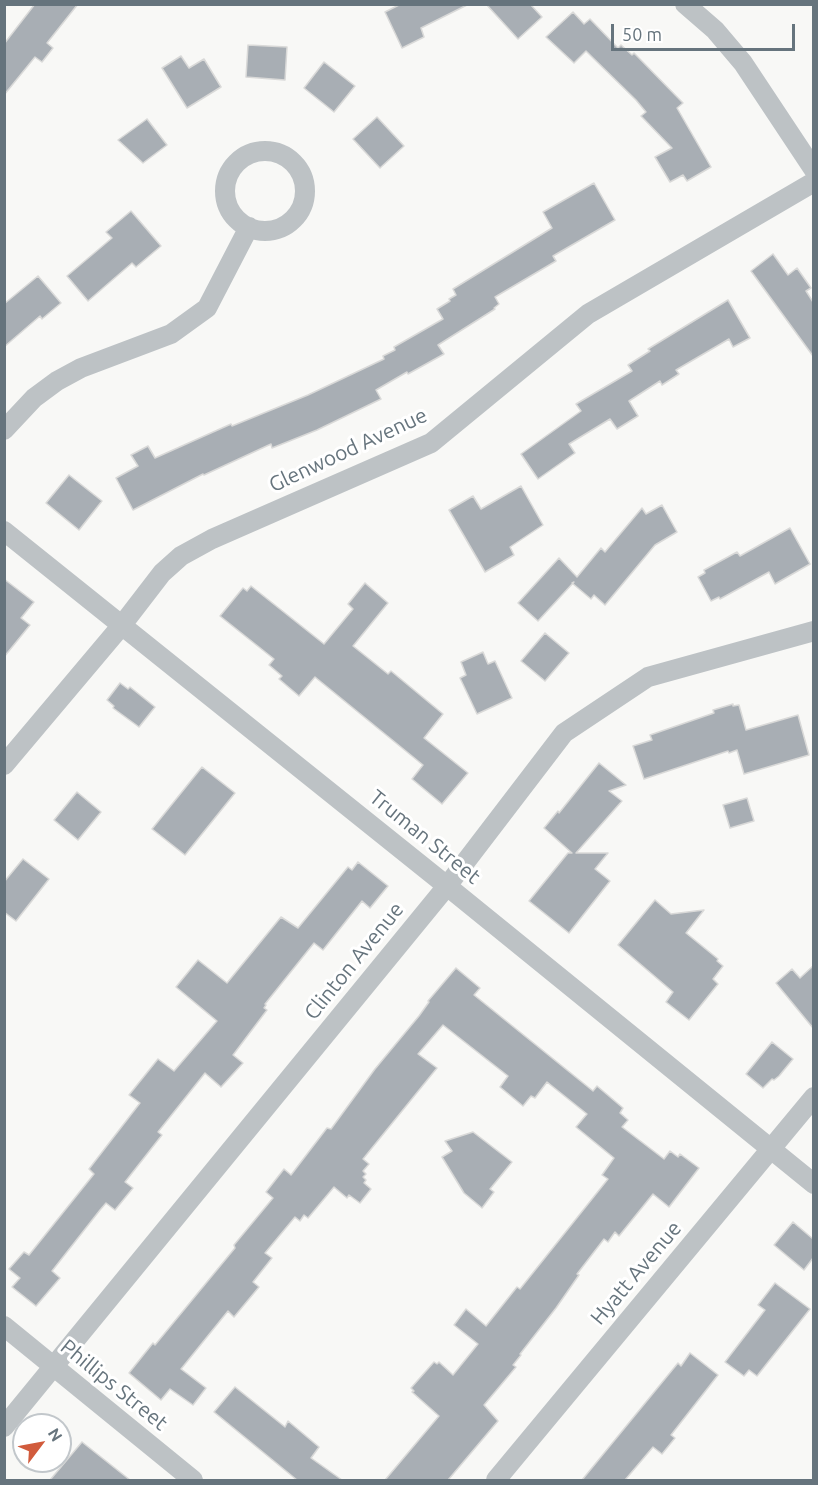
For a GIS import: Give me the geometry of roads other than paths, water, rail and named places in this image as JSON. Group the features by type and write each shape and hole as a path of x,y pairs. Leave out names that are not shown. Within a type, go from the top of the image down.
{"street":[{"path":"685,4 715,30 736,54 813,170"},
{"path":"267,151 282,154 294,164 303,177 305,192 302,207 292,220 279,228 264,231 249,227 236,218 228,204 225,189 229,174 238,161 251,153 267,151"},
{"name":"Glenwood Avenue","path":"4,765 122,626 162,573 181,556 212,539 431,443 588,314 813,182"},
{"path":"4,430 34,398 57,381 81,368 171,334 207,308 249,227"},
{"name":"Truman Street","path":"4,531 447,886 813,1184"},
{"name":"Clinton Avenue","path":"4,1427 447,886 564,734 648,677 813,631"},
{"name":"Hyatt Avenue","path":"496,1480 813,1097"},
{"name":"Phillips Street","path":"4,1326 193,1480"}]}
